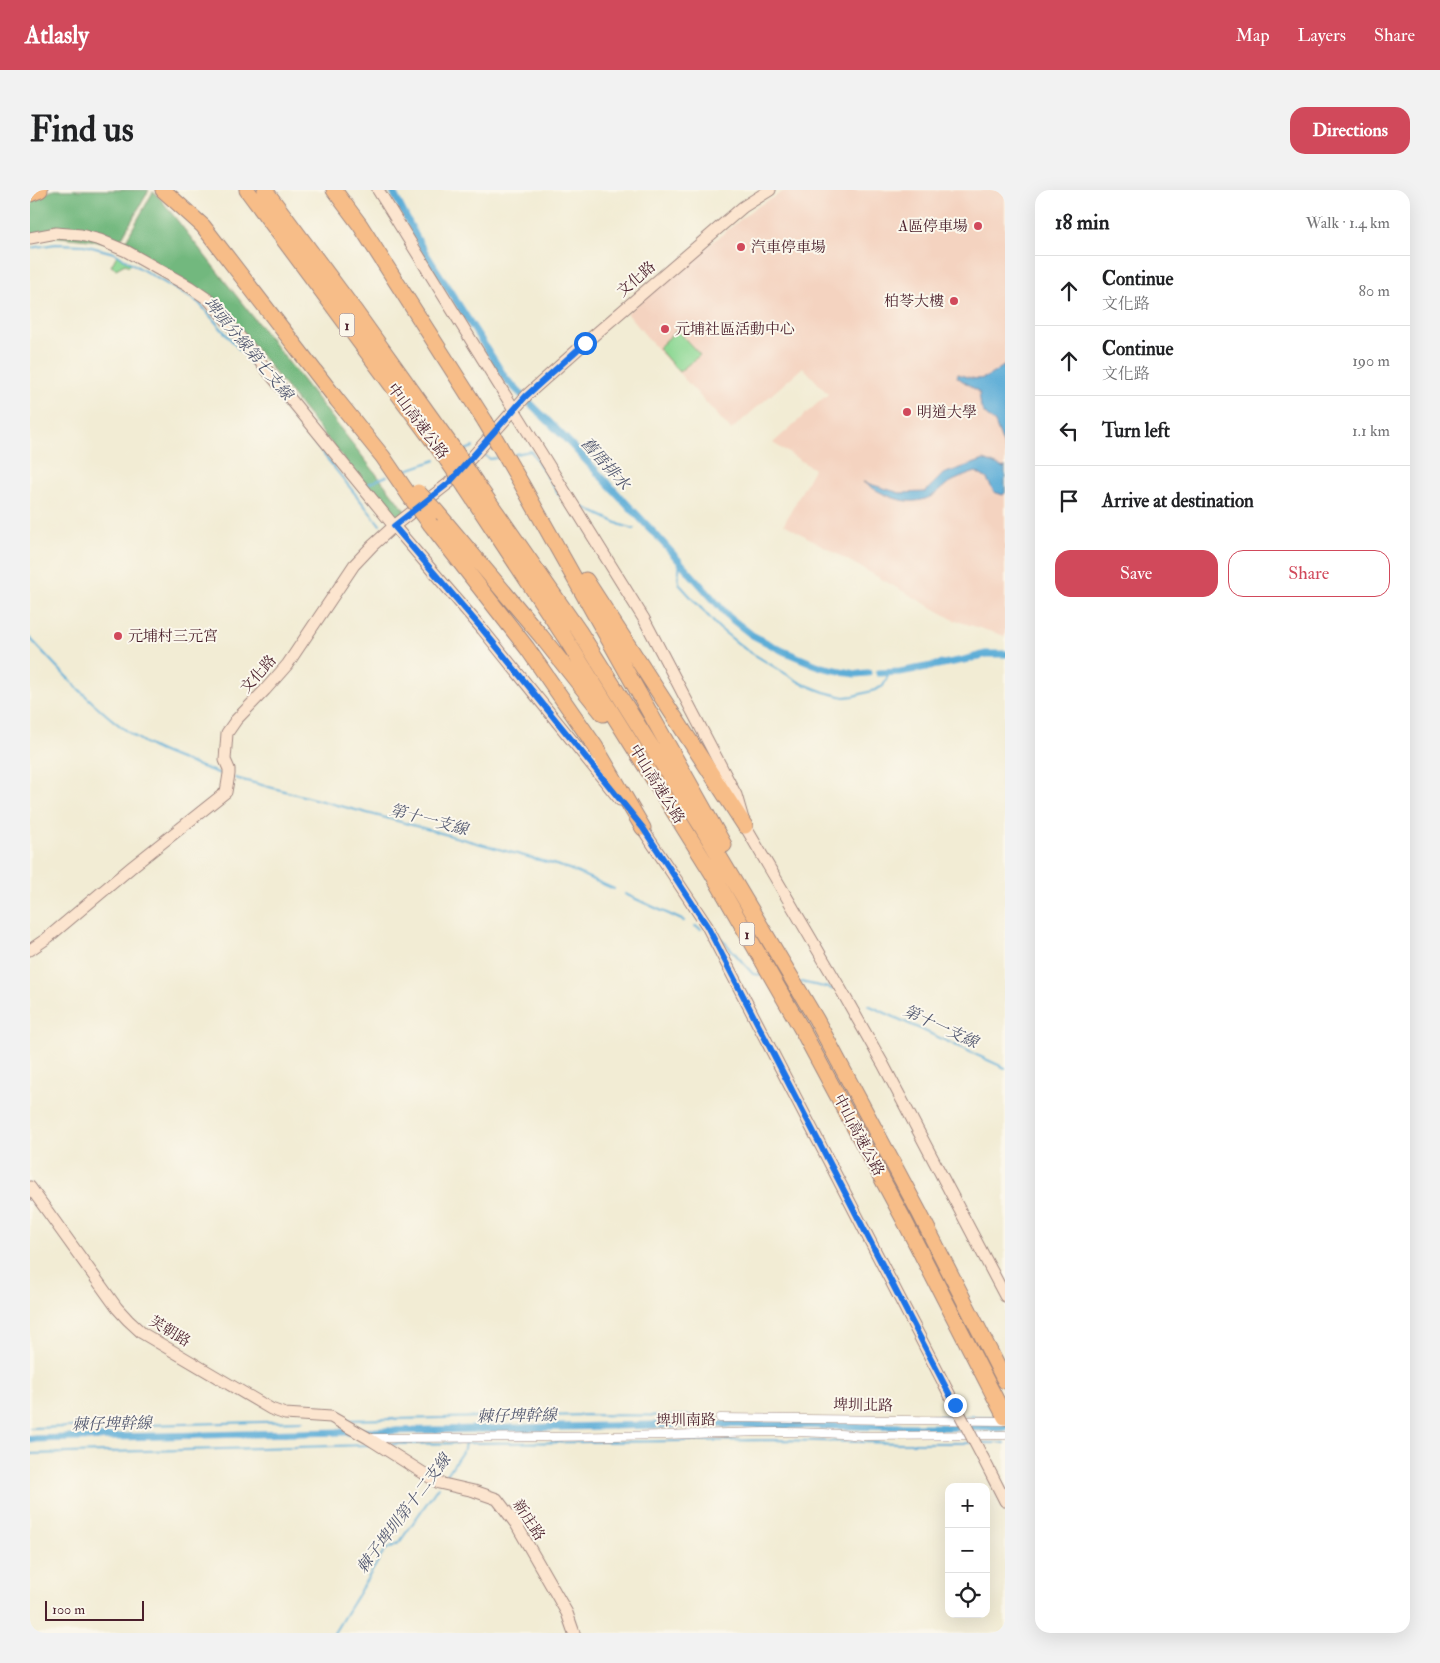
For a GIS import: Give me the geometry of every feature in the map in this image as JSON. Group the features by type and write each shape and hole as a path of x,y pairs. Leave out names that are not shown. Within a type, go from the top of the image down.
{"highway":[{"path":"30,194 40,190"},
{"path":"163,190 203,226"},
{"path":"177,190 382,458 433,518 541,636 630,748 712,873"},
{"name":"中山高速公路","path":"247,190 451,456"},
{"name":"中山高速公路","path":"265,190 355,311 471,486 712,873 801,1028 903,1218 1005,1417"},
{"path":"334,190 360,225 485,421 522,483 710,820 816,1019"},
{"path":"522,483 624,636 745,826"},
{"name":"中山高速公路","path":"471,486 580,631 700,824 816,1019 919,1212 1005,1381"},
{"path":"433,518 595,746 643,828"}],"street":[{"path":"378,190 520,404 644,619 736,795 745,826 883,1064 1005,1296"},
{"name":"文化路","path":"30,950 226,792 230,774 225,760 227,733 236,720 287,665 354,565 372,546 394,526 449,483 520,404 585,343 743,207 770,190"},
{"path":"30,238 56,233 81,235 100,240 126,251 190,287 209,300 394,526 495,645 643,828 707,926 1005,1501"},
{"name":"芙朝路","path":"30,1187 117,1308 142,1333 271,1409 285,1414 331,1417 368,1438"},
{"name":"埤圳北路","path":"720,1418 1005,1421"},
{"name":"埤圳南路","path":"368,1438 498,1438 742,1433 863,1436 1005,1435"},
{"name":"新庄路","path":"368,1438 439,1483 474,1491 497,1499 516,1524 567,1613 574,1633"}],"shaded area":[{"name":"明道大學","path":"786,190 1005,190 1005,636 954,620 784,524 814,469 773,443 828,394 803,367 731,430 656,348 627,313 753,209"}],"green space":[{"path":"54,190 149,190 119,243 30,234 30,199"},
{"path":"153,192 159,197 406,512 395,521 240,328 217,304 123,246"},
{"path":"117,255 131,263 129,266 125,264 116,269 111,266"},
{"path":"677,330 700,355 679,372 658,348"}],"water":[{"path":"1005,365 1005,449 995,423 981,408 979,392 957,377 958,374 978,379 983,378"},
{"path":"984,460 1004,468 1005,466 1005,493 1003,495 994,492 987,479 976,472 947,484 932,496 914,501 905,501 887,496 863,482 900,493 925,492 943,474"}],"waterway":[{"name":"舊厝排水","path":"392,190 421,246 506,379 565,438 657,536 729,617 752,635 821,667 855,674 868,673"},
{"name":"埤頭分線第七支線","path":"30,248 56,244 84,245 114,253 199,303 245,356 380,525"},
{"path":"463,451 473,447"},
{"path":"515,454 531,451 562,497"},
{"path":"483,454 490,459 496,458"},
{"path":"401,472 436,460"},
{"path":"368,484 387,476"},
{"path":"579,505 621,525 634,529"},
{"name":"舊厝排水","path":"651,534 657,536"},
{"path":"680,562 678,578 680,585 719,628 745,649 801,683 844,697 854,696 883,686 890,672"},
{"name":"第十一支線","path":"30,638 87,697 119,725 160,751 223,775"},
{"name":"舊厝排水","path":"879,673 900,672 986,654 1005,654"},
{"name":"第十一支線","path":"235,778 546,862 569,869 614,889"},
{"name":"第十一支線","path":"625,894 684,921"},
{"name":"第十一支線","path":"695,926 701,929"},
{"name":"第十一支線","path":"722,939 753,974 761,975"},
{"name":"第十一支線","path":"801,982 833,989"},
{"name":"第十一支線","path":"868,1005 1005,1068"},
{"path":"345,1420 587,1415 718,1416"},
{"path":"920,1416 955,1416"},
{"path":"965,1416 998,1417"},
{"path":"30,1428 303,1421"},
{"name":"棘仔埤幹線","path":"30,1439 697,1424 1005,1428"},
{"path":"387,1444 777,1440 970,1443"},
{"name":"棘子埤圳第十二支線","path":"444,1479 464,1449 465,1442"},
{"path":"980,1443 1005,1443"},
{"path":"30,1454 370,1445"},
{"name":"棘子埤圳第十二支線","path":"334,1633 385,1550 399,1543 438,1487"}],"place":[{"name":"A區停車場","path":"978,226"},
{"name":"汽車停車場","path":"741,247"},
{"name":"柏苓大樓","path":"954,301"},
{"name":"元埔社區活動中心","path":"665,329"},
{"name":"明道大學","path":"907,412"},
{"name":"元埔村三元宮","path":"118,636"}],"route":[{"path":"585,343 526,396 449,483 394,526 483,630 643,828 707,926 955,1405"}]}
